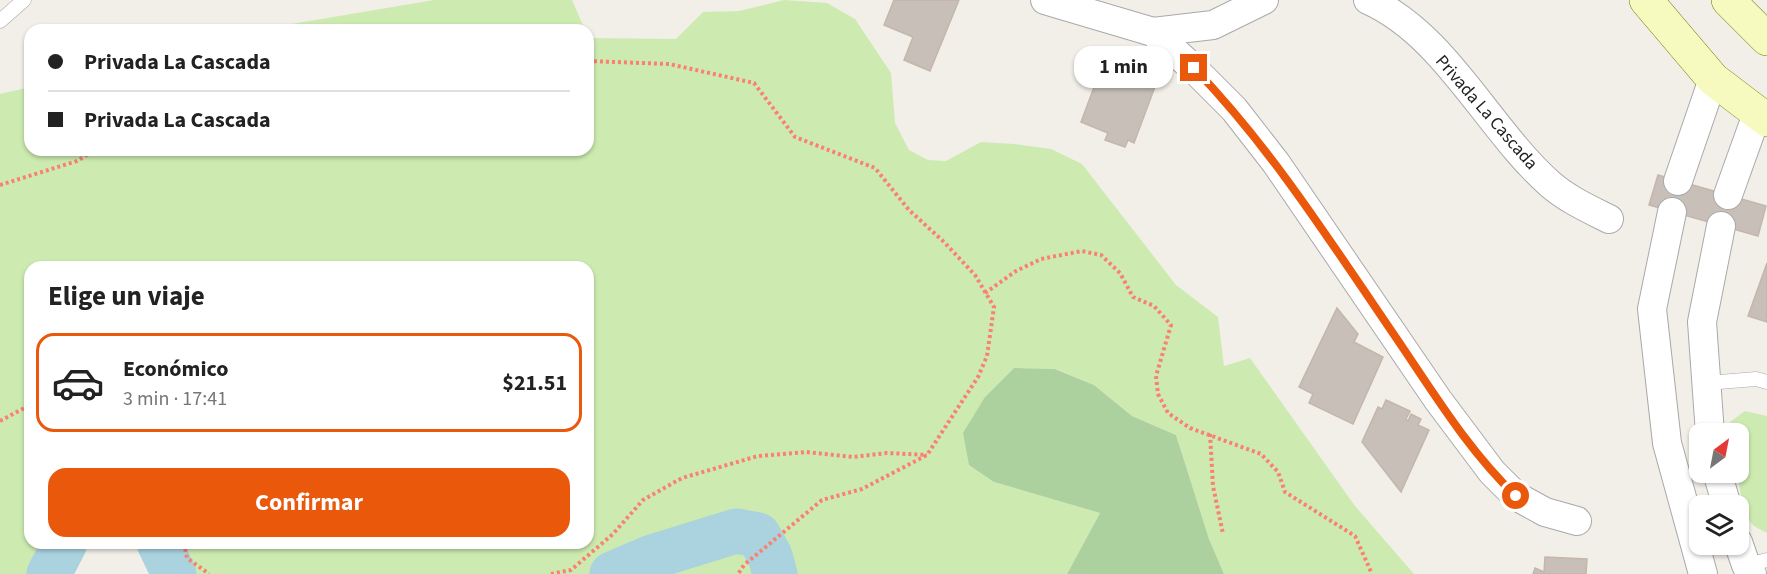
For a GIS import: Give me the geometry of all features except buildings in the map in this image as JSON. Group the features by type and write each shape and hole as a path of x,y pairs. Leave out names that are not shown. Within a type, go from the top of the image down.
{"main road":[{"path":"1646,0 1713,80 1762,117"},
{"path":"1728,0 1767,39"}],"street":[{"path":"1045,0 1153,32 1213,25 1264,0"},
{"name":"Privada La Cascada","path":"1368,0 1389,9 1421,37 1550,184 1570,199 1609,219"},
{"path":"1153,32 1194,68 1234,109 1276,163 1438,400 1491,472 1516,496 1545,512 1578,521"},
{"path":"1678,181 1713,80"},
{"path":"1728,195 1762,117"},
{"path":"1672,212 1652,309 1667,444 1703,574"},
{"path":"1709,423 1702,322 1722,226"}],"lane":[{"path":"0,21 24,0"},
{"path":"1707,383 1756,379 1767,382"}],"path":[{"path":"594,61 669,64 754,84 795,137 822,150 848,156 874,168 909,210 945,242 975,276 994,307 987,356 978,377 927,455 862,489 822,500 744,565 738,574"},
{"path":"0,185 77,161 85,156"},
{"path":"986,293 1016,271 1041,259 1082,251 1101,255 1120,273 1133,297 1154,306 1171,325 1156,376 1158,394 1168,413 1190,428 1261,454 1278,472 1285,492 1355,536 1372,574"},
{"path":"0,421 24,408"},
{"path":"1210,434 1213,486 1223,534"},
{"path":"550,574 571,570 614,534 643,500 682,478 758,456 806,452 853,457 887,453 927,455"},
{"path":"185,549 187,558 209,574"}],"green space":[{"path":"434,0 572,0 582,24 292,24"},
{"path":"784,0 827,3 855,19 891,73 895,123 909,150 928,160 946,161 981,142 1051,149 1082,164 1176,285 1218,317 1224,366 1250,358 1355,506 1414,574 1224,574 1209,539 1176,435 1132,416 1094,385 1056,369 1014,368 985,397 994,482 1100,513 1067,574 174,574 162,549 594,549 594,261 24,261 24,549 62,549 49,574 0,574 0,94 24,88 24,156 594,156 594,38 676,39 703,12 739,11"},
{"path":"1014,368 1055,369 1094,385 1132,416 1176,435 1209,539 1224,574 1067,574 1100,513 994,482 969,465 963,433 985,397"},
{"path":"1745,411 1767,416 1767,533 1751,523 1749,495 1741,495 1740,491 1739,483 1749,483 1749,423 1730,422"}],"waterway":[{"path":"612,574 652,557 736,531 758,535 770,556 775,574"},
{"path":"49,574 62,549"},
{"path":"162,549 174,574"}],"route":[{"path":"1194,68 1234,109 1276,163 1438,400 1491,472 1516,496"}]}
